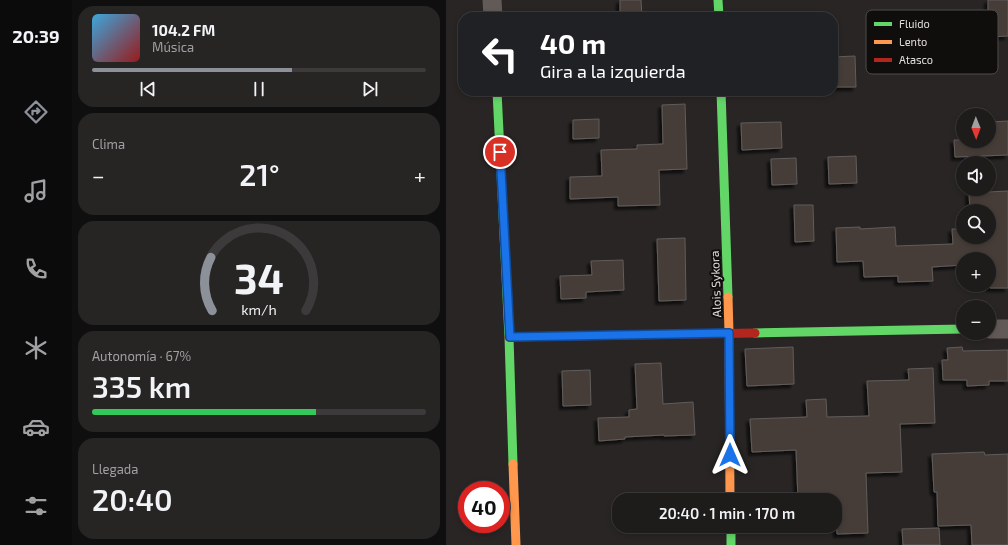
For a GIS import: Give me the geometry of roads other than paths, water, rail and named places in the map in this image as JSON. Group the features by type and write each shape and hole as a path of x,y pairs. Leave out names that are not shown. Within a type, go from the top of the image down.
{"street":[{"path":"492,0 493,12"},
{"path":"718,0 718,12"},
{"path":"497,96 510,337 516,545"},
{"name":"Alois Sykora","path":"721,96 729,333 730,493"},
{"path":"996,329 1008,329"},
{"path":"510,337 956,330"},
{"path":"730,533 731,545"}]}
